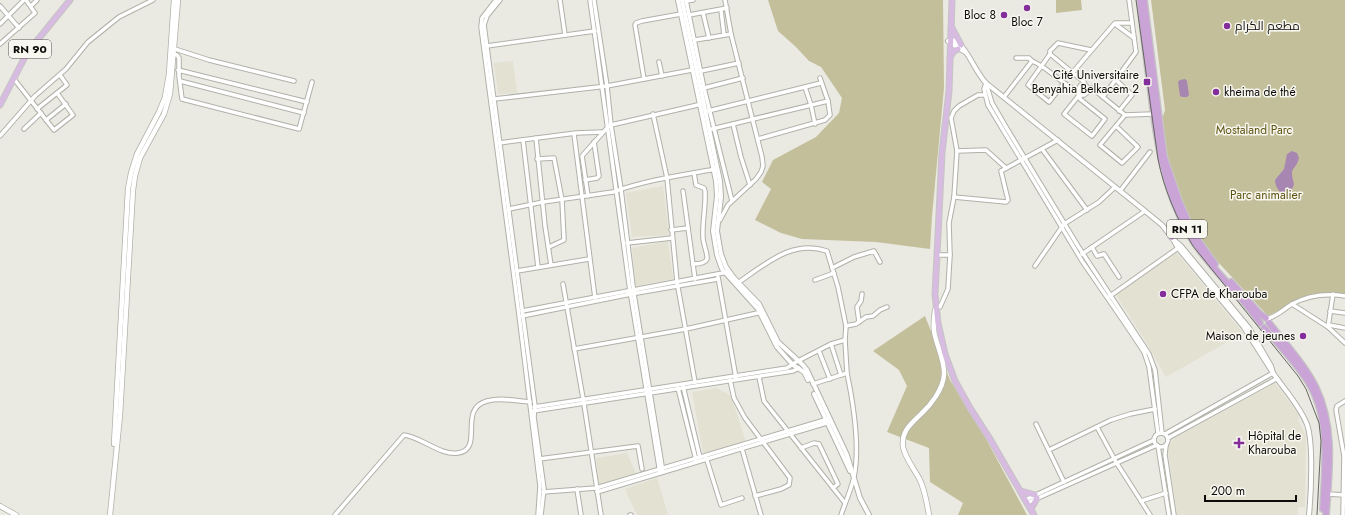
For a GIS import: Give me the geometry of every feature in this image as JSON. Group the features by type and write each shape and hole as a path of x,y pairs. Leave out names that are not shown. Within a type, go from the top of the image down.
{"highway":[{"name":"RN 11","path":"1140,0 1153,114 1160,158 1167,184 1186,228 1204,256 1306,378 1318,404 1322,417 1325,446 1323,515"},
{"name":"RN 11","path":"1144,0 1164,156 1174,188 1185,216 1197,240 1226,277 1260,314 1269,320 1309,375 1322,402 1329,432 1330,447 1326,515"},
{"path":"1172,238 1186,228"},
{"path":"1261,319 1269,320 1268,326 1262,326 1261,319"}],"main road":[{"name":"RN 90","path":"0,105 2,95 14,79 27,53 70,0"},
{"path":"109,515 120,415 133,190 140,158 168,104 172,82 174,0"},
{"path":"173,54 175,49 178,0"},
{"path":"948,97 952,26 950,0"},
{"path":"950,0 948,97 942,153 936,254 938,306 944,347 955,381 1034,515"},
{"path":"950,58 952,53 959,47 952,26"},
{"path":"929,515 923,488 903,448 903,439 910,424 922,414 939,391 942,383 944,374 943,364 934,330 938,306"},
{"path":"1020,490 1036,497 1031,510"},
{"path":"0,506 16,515"}],"street":[{"path":"0,24 25,0 35,13 0,44"},
{"path":"31,6 37,0"},
{"path":"0,136 31,101 60,75 82,49 106,27 119,16 153,0"},
{"path":"496,0 484,14 481,24 521,313 542,492 539,515"},
{"path":"500,0 484,22 498,143 509,209 515,269"},
{"path":"560,0 565,35"},
{"path":"590,0 604,86"},
{"path":"594,0 616,191 662,471"},
{"path":"693,0 683,1 684,15 692,70 702,104 708,111"},
{"path":"717,227 724,210 732,200 750,185 761,172 763,166 758,139 731,34 725,0"},
{"path":"1103,97 1135,55 1136,48 1129,0"},
{"path":"0,6 19,28"},
{"path":"644,79 634,25 636,23 642,20 703,13 727,8"},
{"path":"721,10 724,35"},
{"path":"703,13 709,38"},
{"path":"684,15 695,40 712,129 732,200"},
{"path":"684,15 720,197 717,227 718,238 727,273 760,304 773,342 793,365 806,376 828,421"},
{"path":"1073,72 1115,23 1132,23"},
{"path":"1115,23 1134,38"},
{"path":"487,46 595,31"},
{"path":"695,40 731,34"},
{"path":"950,42 965,52 986,83 1162,225 1178,248 1243,326 1276,378 1299,410 1308,428 1310,468 1309,515"},
{"path":"1064,83 1049,102 1028,85 1050,54 1050,51 1058,43 1091,50"},
{"path":"175,49 209,60 294,81"},
{"path":"173,54 179,58 178,70 182,99 299,129 312,82"},
{"path":"1016,58 1030,58 1032,61 1042,65 1079,93 1087,94 1084,82 1050,54"},
{"path":"1004,97 1032,61"},
{"path":"659,62 662,76"},
{"path":"701,71 739,63"},
{"path":"178,70 307,102"},
{"path":"494,99 604,86 692,70"},
{"path":"37,110 67,85 60,75"},
{"path":"704,88 743,78"},
{"path":"758,139 825,120 830,115 828,101 820,78"},
{"path":"14,79 37,110 55,130 73,116 58,92"},
{"path":"1116,80 1132,94 1119,111"},
{"path":"180,81 304,113"},
{"path":"708,111 822,83"},
{"path":"986,83 984,89 988,105 1023,159"},
{"path":"986,83 992,104 1063,226 1081,255 1144,345 1152,361 1156,379 1158,416"},
{"path":"1079,93 1064,114 1092,136 1105,119 1080,99 1079,86 1092,88 1125,115 1153,114"},
{"path":"805,87 815,124"},
{"path":"938,306 948,289 950,255 949,223 954,197 957,151 951,118 952,114 959,106 978,95 985,95"},
{"path":"712,129 828,101"},
{"path":"46,120 66,104"},
{"path":"588,196 582,156 609,126 653,114 702,104"},
{"path":"24,129 40,113"},
{"path":"653,114 667,178 677,284 695,382"},
{"path":"1116,126 1138,147 1122,163 1100,145 1125,115"},
{"path":"733,124 750,185"},
{"path":"609,126 621,189 632,292"},
{"path":"712,129 717,196 713,224 717,255 727,273 762,312 778,342 802,365 813,384 848,467 854,476 860,498 869,515"},
{"path":"498,143 603,132"},
{"path":"574,134 595,298"},
{"path":"536,138 537,159 551,265"},
{"path":"523,140 538,267"},
{"path":"954,197 1006,202 1008,200 1001,173 1006,168 1058,140"},
{"path":"585,180 597,178 599,176 594,142"},
{"path":"1042,149 1087,210"},
{"path":"957,151 986,150 1006,168"},
{"path":"1120,191 1150,152"},
{"path":"537,159 554,158 562,200 564,240 548,247"},
{"path":"509,209 543,202 581,198 667,178 715,169"},
{"path":"693,264 702,263 707,257 703,240 706,193 704,188 696,185 694,173"},
{"path":"1034,266 1063,226 1099,202 1115,187"},
{"path":"683,191 695,279"},
{"path":"1081,255 1145,210"},
{"path":"671,230 688,228"},
{"path":"627,243 672,238"},
{"path":"1172,238 1181,246 1250,328 1264,352 1273,373"},
{"path":"738,282 770,260 788,251 813,247 827,251 838,287 846,326 845,340 847,373 852,400 856,451 854,476 841,515"},
{"path":"1092,247 1097,256 1104,254 1120,277"},
{"path":"1109,296 1178,248"},
{"path":"832,268 854,257 874,251 880,262"},
{"path":"936,254 950,255"},
{"path":"515,269 589,259"},
{"path":"566,305 595,298 677,284 727,273"},
{"path":"814,280 834,273"},
{"path":"677,284 695,279 718,276"},
{"path":"718,276 736,381"},
{"path":"562,284 584,402 600,515"},
{"path":"521,313 632,292"},
{"path":"859,322 857,307 861,301 862,294"},
{"path":"1269,320 1292,304 1314,296 1333,294 1345,296"},
{"path":"1328,326 1333,294"},
{"path":"1109,296 1144,352 1149,367 1155,409 1162,433 1168,438"},
{"path":"1292,304 1328,326 1345,342"},
{"path":"846,326 859,322 866,317 873,316 880,310 887,307"},
{"path":"1330,311 1345,313"},
{"path":"574,349 686,329 762,312"},
{"path":"521,313 532,409"},
{"path":"1328,326 1345,328"},
{"path":"683,386 695,382 787,368 831,344 845,340"},
{"path":"831,344 841,375"},
{"path":"819,351 830,379"},
{"path":"532,409 683,386 731,382 794,371 799,369 802,365"},
{"path":"813,384 847,373"},
{"path":"1026,501 1115,461 1154,440 1155,436 1225,400 1273,373"},
{"path":"730,376 734,398 738,407 790,478 789,485 781,489 756,496"},
{"path":"759,377 764,401 845,503"},
{"path":"1168,438 1276,378"},
{"path":"683,386 698,460"},
{"path":"678,387 698,460"},
{"path":"335,515 404,435 446,452 458,454 466,450 471,443 471,420 473,413 482,403 494,400 530,402"},
{"path":"1225,400 1228,405"},
{"path":"1343,515 1345,496 1344,456 1336,410 1338,406 1344,403"},
{"path":"1049,450 1126,415 1155,409"},
{"path":"542,492 577,489 597,490 828,421"},
{"path":"1036,424 1064,482"},
{"path":"1097,427 1115,461 1150,515"},
{"path":"1168,438 1165,455 1174,515"},
{"path":"1154,440 1157,446 1169,515"},
{"path":"706,457 742,449 762,441"},
{"path":"1341,441 1345,446"},
{"path":"801,448 814,443 819,444 838,484 833,488"},
{"path":"1036,497 1064,482 1115,461 1157,446 1162,447 1166,445"},
{"path":"538,459 638,446 642,469"},
{"path":"742,449 761,515"},
{"path":"706,457 721,505 742,498"},
{"path":"577,489 581,515"},
{"path":"1141,501 1166,493"},
{"path":"1327,494 1345,496"}],"shaded area":[{"path":"513,61 517,93 498,94 494,63"},
{"path":"1185,79 1187,81 1189,95 1187,97 1182,97 1180,96 1178,82"},
{"path":"1292,151 1297,153 1299,158 1292,171 1294,184 1289,192 1283,193 1278,189 1275,180 1284,169 1287,154"},
{"path":"663,186 669,235 632,237 626,193"},
{"path":"668,241 673,279 636,286 632,248"},
{"path":"1176,252 1243,333 1166,377 1116,295"},
{"name":"Hôpital de Kharouba","path":"1275,383 1298,414 1298,420 1306,436 1305,507 1298,507 1298,515 1177,515 1168,451 1168,447 1173,439"},
{"path":"717,388 731,396 746,442 708,453 703,452 692,392"},
{"path":"627,453 636,474 599,484 596,458"},
{"path":"657,478 668,515 639,515 636,513 625,489"}],"green space":[{"path":"768,0 943,0 944,88 930,249 876,242 802,239 781,233 755,220 771,189 762,182 773,160 816,137 839,113 842,98 821,67 809,61 778,31"},
{"path":"1056,0 1081,0 1082,10 1056,13"},
{"name":"Mostaland Parc","path":"1151,0 1345,0 1345,294 1324,293 1314,295 1268,316 1206,248 1182,203 1166,156 1161,122 1165,110"},
{"path":"925,316 950,380 986,439 1027,515 958,515 963,503 930,482 929,448 887,432 907,386 899,370 873,351"}],"tram line":[{"path":"1136,0 1158,159 1167,193 1176,215 1193,246 1298,376 1306,389 1319,423 1321,441 1317,515"}],"place":[{"name":"Bloc 7","path":"1027,8"},
{"name":"Bloc 8","path":"1004,15"},
{"name":"مطعم الكرام","path":"1227,26"},
{"name":"Cité Universitaire Benyahia Belkacem 2","path":"1147,82"},
{"name":"kheima de thé","path":"1216,92"},
{"name":"CFPA de Kharouba","path":"1163,294"},
{"name":"Maison de jeunes","path":"1303,336"},
{"name":"Hôpital de Kharouba","path":"1239,443"}],"park label":[{"name":"Parc animalier","path":"1266,195"}]}
